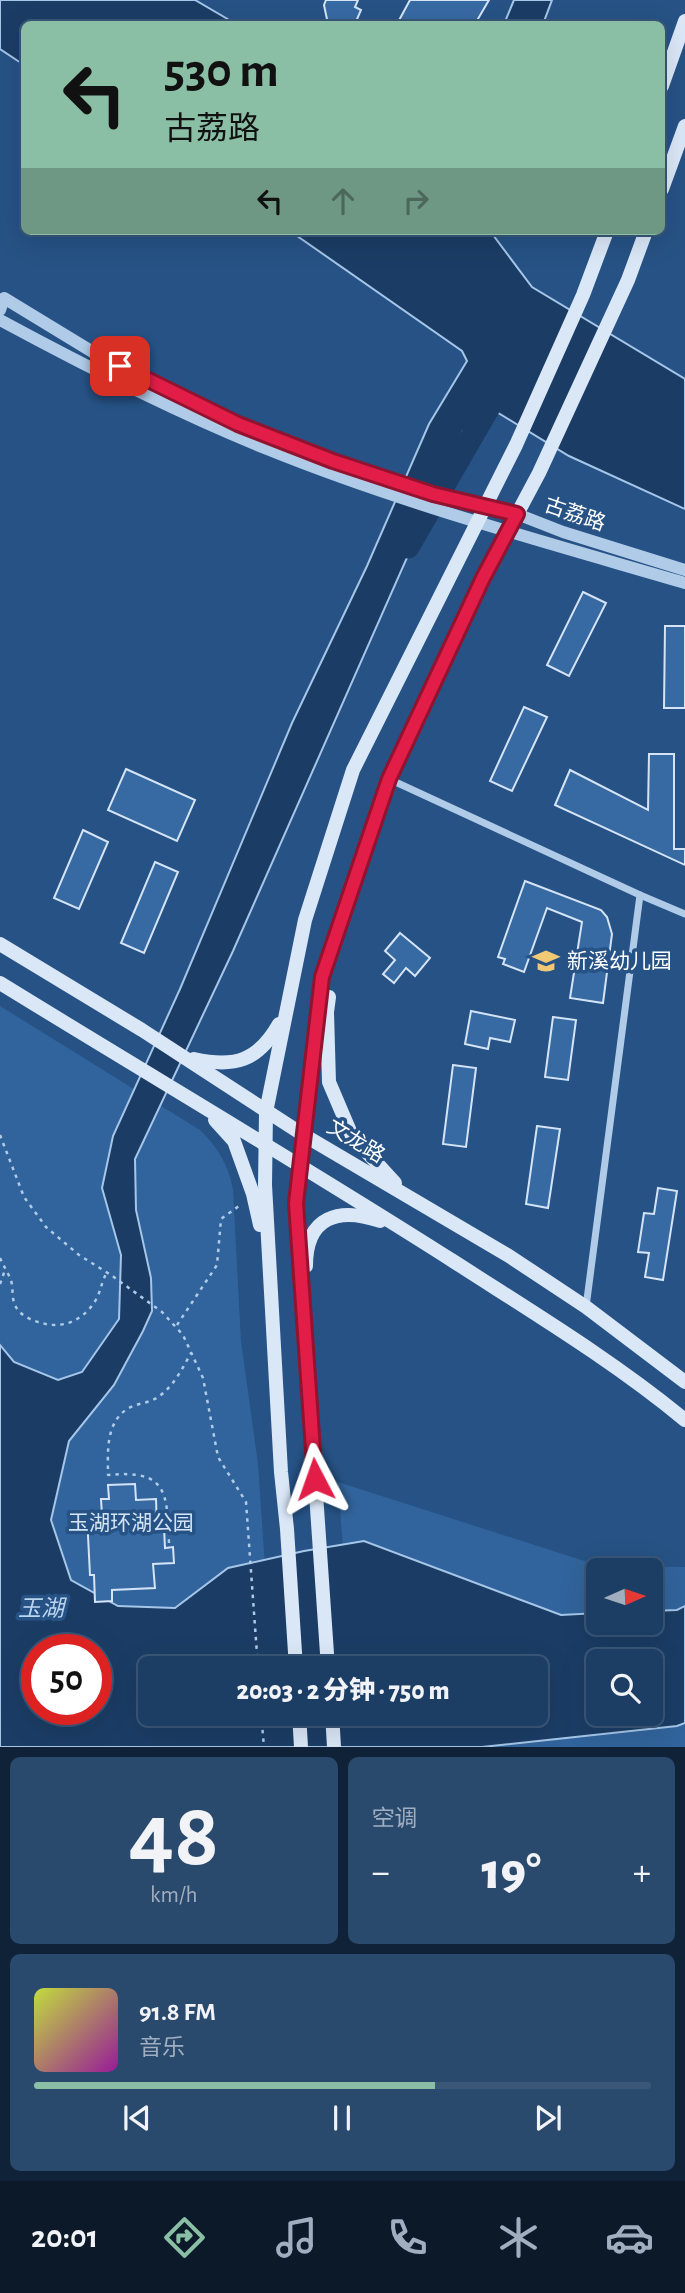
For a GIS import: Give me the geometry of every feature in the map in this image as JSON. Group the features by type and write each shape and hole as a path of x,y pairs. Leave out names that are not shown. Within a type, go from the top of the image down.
{"main road":[{"path":"665,78 685,21"},
{"path":"665,181 685,126"},
{"path":"295,1656 281,1472 265,1185 266,1112 305,920 354,770 516,445 579,306 606,235"},
{"path":"327,1656 296,1203 322,977 389,779 483,578 539,473 628,280 645,235"},
{"path":"337,933 327,1012 329,1082 352,1136 405,1195"},
{"name":"文龙路","path":"0,944 185,1056 266,1112 509,1256 586,1307 685,1382"},
{"path":"0,984 400,1227 587,1347 647,1389 685,1420"},
{"path":"185,1056 219,1064 238,1062 255,1054 271,1038 287,1010"},
{"path":"205,1109 237,1149 253,1194 270,1282"},
{"path":"306,1359 306,1257 316,1227 344,1213 365,1216 400,1227"},
{"path":"300,1726 301,1747"},
{"path":"333,1726 334,1747"}],"street":[{"name":"古荔路","path":"0,310 4,298 96,354 238,424 358,470 433,494 517,514 562,532 685,570"},
{"name":"古荔路","path":"0,320 98,372 268,450 369,488 477,523 685,583"},
{"path":"389,779 685,914"},
{"path":"586,1307 640,895"}],"path":[{"path":"0,1135 24,1197 46,1227 79,1255 162,1312 176,1326 191,1353 203,1378 218,1457 246,1503 257,1656"},
{"path":"176,1326 216,1265 221,1219 239,1206"},
{"path":"0,1258 10,1279 15,1305 26,1317 50,1325 64,1325 87,1311 97,1297 102,1280 109,1274"},
{"path":"0,1284 5,1270"},
{"path":"169,1543 167,1504 163,1491 153,1480 131,1473 108,1475 109,1439 115,1423 127,1410 157,1399 174,1383 191,1353"},
{"path":"262,1726 264,1747"}],"green space":[{"name":"玉湖环湖公园","path":"0,1006 200,1130 226,1165 233,1190 241,1341 258,1464 271,1656 138,1656 138,1716 112,1722 112,1634 21,1634 21,1725 97,1725 0,1747"},
{"path":"338,1482 586,1562 586,1635 663,1635 663,1567 685,1567 685,1747 358,1747 468,1726 548,1726 548,1656 351,1656"}],"water":[{"path":"0,0 195,0 231,21 21,21 21,63 0,49"},
{"path":"514,0 552,0 544,21 505,21"},
{"name":"玉湖","path":"296,235 493,235 532,287 685,379 685,509 569,456 490,408 463,431 233,951 135,1159 136,1210 151,1278 152,1311 114,1385 69,1441 51,1520 71,1580 118,1606 175,1608 228,1568 364,1541 561,1615 586,1614 586,1635 663,1635 663,1611 677,1610 685,1606 685,1723 677,1726 482,1747 0,1747 0,1345 14,1362 58,1380 82,1372 119,1319 121,1255 102,1188 113,1136 180,989 292,723 367,566 429,424 467,361 462,351"}],"building":[{"path":"326,0 358,0 355,7 361,10 356,21 327,21 324,5"},
{"path":"410,0 489,0 477,21 399,21"},
{"path":"583,592 606,603 569,676 547,665"},
{"path":"665,626 685,626 685,708 664,708"},
{"path":"524,707 547,717 512,791 490,781"},
{"path":"649,754 674,754 674,849 685,849 685,865 555,805 570,770 648,810"},
{"path":"126,769 195,800 177,841 108,810"},
{"path":"83,830 108,842 79,909 54,898"},
{"path":"155,862 178,872 144,953 121,943"},
{"path":"525,881 601,910 607,917 612,934 603,1003 570,998 582,922 547,908 524,972 503,964 505,959 498,957"},
{"path":"400,933 430,958 415,976 406,968 394,983 383,974 395,960 385,951"},
{"path":"471,1011 515,1020 510,1042 490,1038 488,1049 465,1044"},
{"path":"553,1017 576,1020 568,1080 545,1077"},
{"path":"453,1065 476,1068 466,1147 443,1144"},
{"path":"537,1126 560,1129 548,1208 526,1204"},
{"path":"658,1188 677,1191 663,1280 645,1277 649,1253 638,1252 644,1213 654,1214"},
{"path":"135,1484 136,1500 156,1499 157,1528 164,1528 165,1548 173,1547 174,1563 153,1564 155,1588 112,1590 112,1601 95,1602 94,1575 90,1575 87,1516 102,1515 101,1499 109,1499 108,1485"}],"waterway":[{"path":"408,547 503,383"}],"place":[{"name":"新溪幼儿园","path":"546,961"}],"route":[{"path":"120,366 238,424 333,461 433,494 517,514 483,578 389,779 322,977 296,1203 315,1479"}]}
